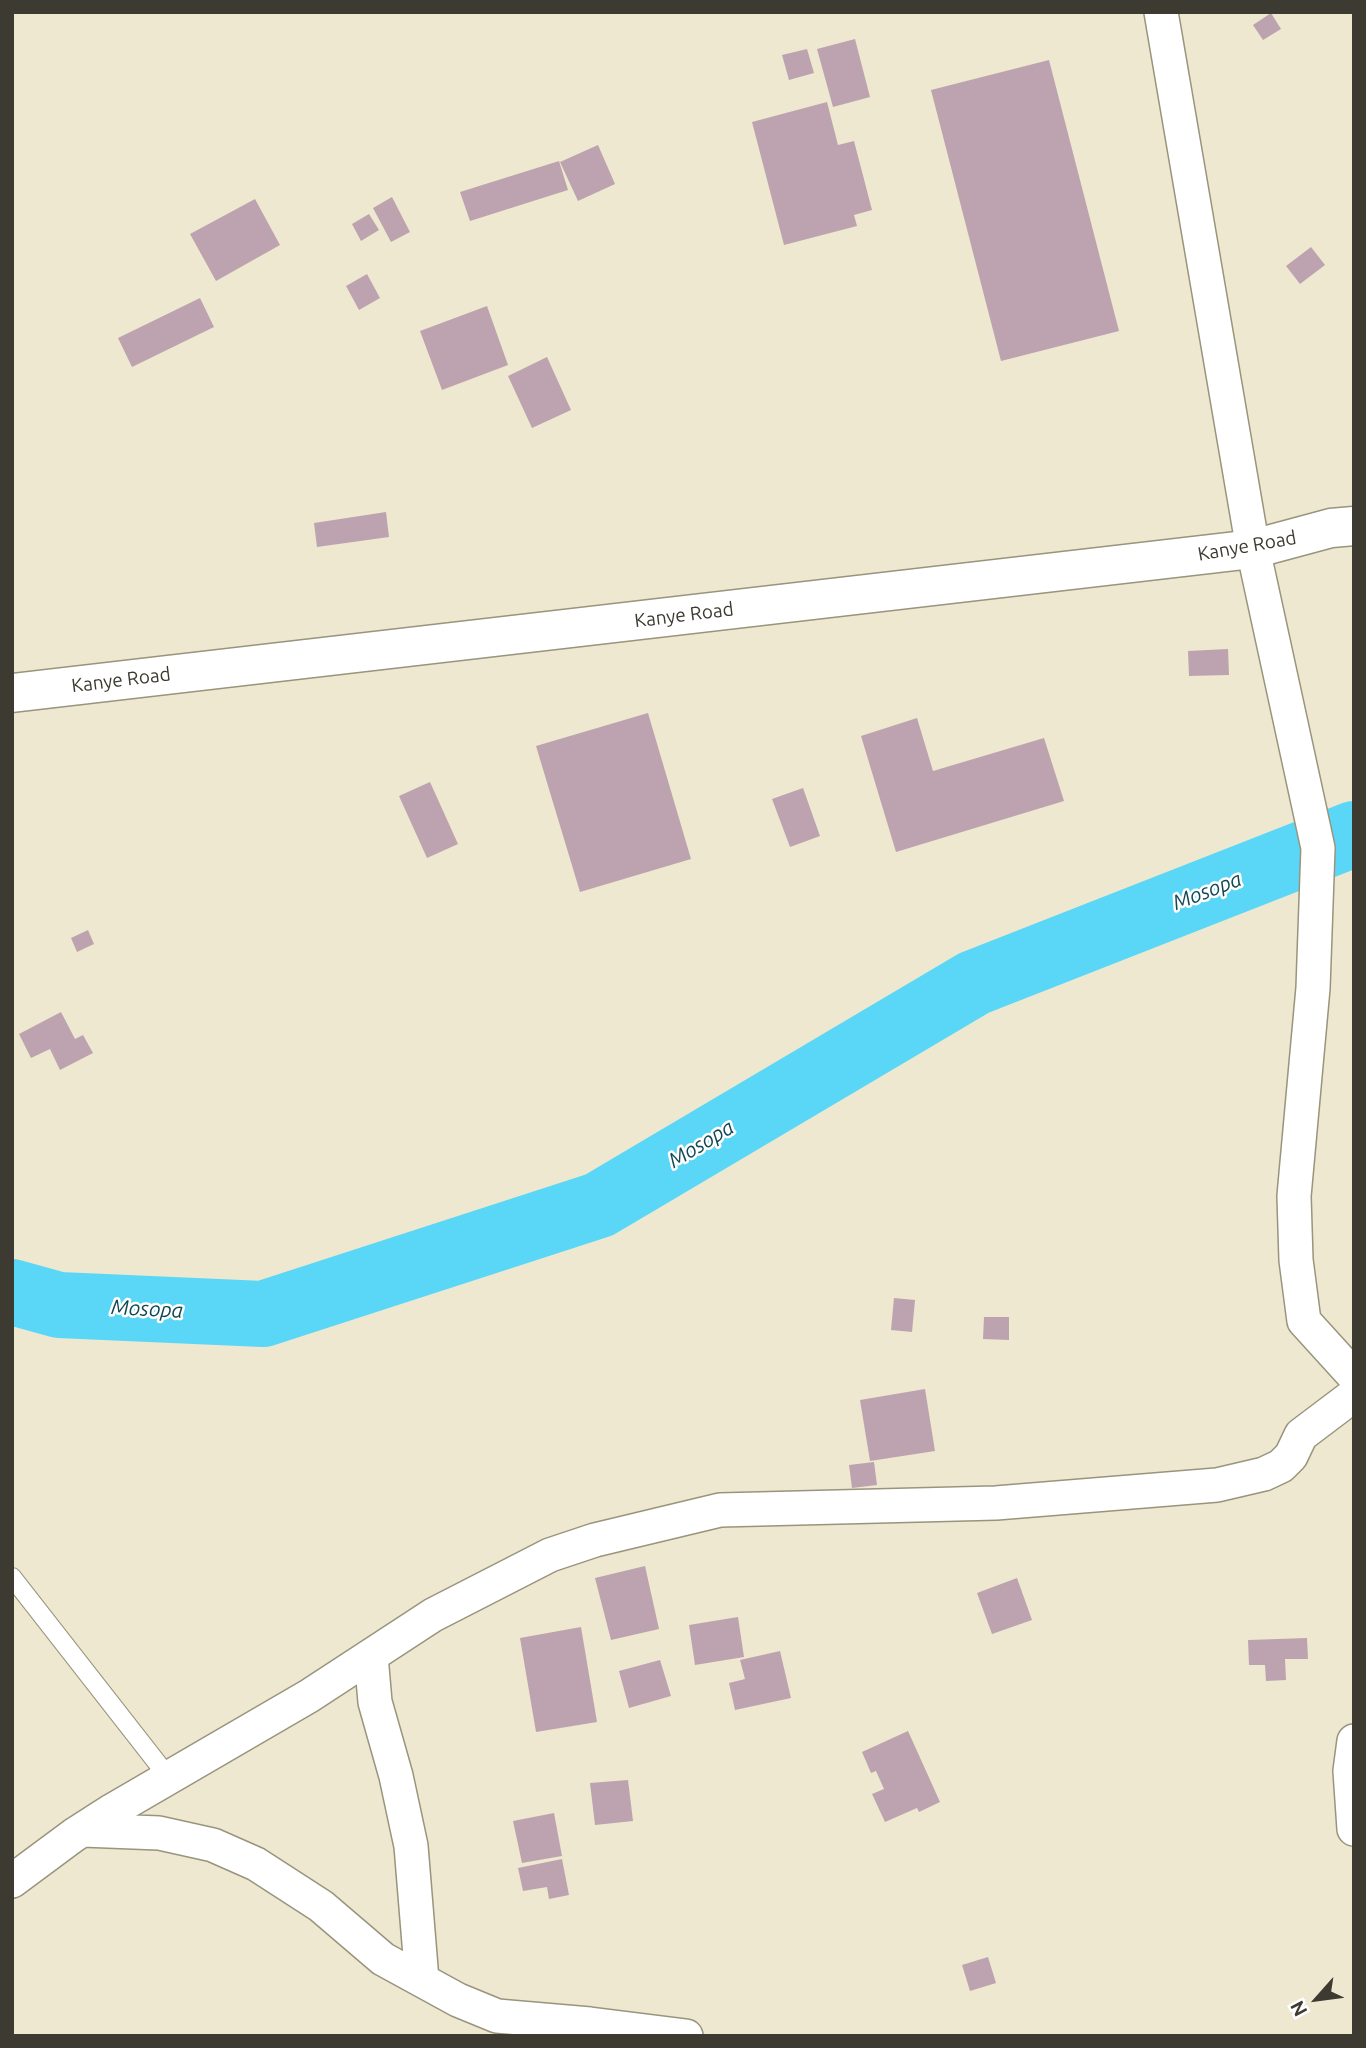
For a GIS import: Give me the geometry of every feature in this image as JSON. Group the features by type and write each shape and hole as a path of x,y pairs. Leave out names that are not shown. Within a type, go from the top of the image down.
{"main road":[{"name":"Kanye Road","path":"12,693 1253,548 1331,528 1354,526"}],"street":[{"path":"1161,12 1253,548 1318,848 1313,988 1294,1196 1296,1261 1304,1321 1354,1376"},
{"path":"12,1881 83,1830 309,1696 433,1615 550,1555 595,1540 720,1510 996,1503 1217,1485 1264,1474 1281,1466 1291,1456 1301,1435 1354,1395"},
{"path":"371,1656 375,1702 396,1776 411,1846 422,1980"},
{"path":"1354,1741 1350,1771 1354,1829"},
{"path":"83,1830 159,1833 213,1845 256,1864 321,1906 383,1958 458,2000 497,2016 686,2036"}],"lane":[{"path":"12,1577 169,1778"}],"building":[{"path":"1271,13 1281,29 1263,40 1253,25"},
{"path":"855,39 870,97 833,107 817,49"},
{"path":"807,49 814,73 789,80 782,55"},
{"path":"1049,60 1119,331 1001,361 931,90"},
{"path":"827,102 838,145 854,141 872,210 854,215 857,226 784,245 752,122"},
{"path":"598,145 615,184 578,201 560,162"},
{"path":"559,161 568,190 470,221 460,192"},
{"path":"392,197 410,232 391,242 373,208"},
{"path":"255,199 280,245 216,281 190,234"},
{"path":"369,214 379,230 361,241 352,224"},
{"path":"1311,247 1325,265 1300,284 1286,266"},
{"path":"367,274 380,298 359,310 346,286"},
{"path":"200,298 214,327 132,367 118,338"},
{"path":"487,306 508,365 442,390 420,331"},
{"path":"547,357 571,410 532,428 508,376"},
{"path":"386,512 389,537 317,547 314,523"},
{"path":"1228,649 1229,675 1189,676 1188,651"},
{"path":"648,713 691,859 580,892 536,746"},
{"path":"917,718 933,771 1044,738 1064,801 896,852 861,736"},
{"path":"430,782 458,844 427,858 399,796"},
{"path":"803,788 820,836 790,847 772,799"},
{"path":"88,930 94,944 77,952 71,938"},
{"path":"61,1012 75,1039 83,1035 93,1053 60,1070 50,1049 31,1058 19,1034"},
{"path":"894,1298 915,1300 912,1332 891,1330"},
{"path":"984,1317 1009,1317 1009,1340 983,1339"},
{"path":"925,1389 935,1451 870,1461 860,1400"},
{"path":"874,1462 877,1485 852,1488 849,1465"},
{"path":"645,1566 659,1629 611,1640 595,1578"},
{"path":"1017,1578 1032,1620 992,1634 977,1593"},
{"path":"738,1617 744,1657 695,1665 689,1625"},
{"path":"581,1627 597,1722 536,1732 520,1638"},
{"path":"1307,1638 1308,1659 1285,1659 1286,1680 1266,1681 1265,1665 1249,1665 1248,1640"},
{"path":"780,1651 791,1698 735,1710 729,1683 745,1679 740,1660"},
{"path":"660,1660 671,1696 629,1708 619,1671"},
{"path":"908,1731 940,1802 919,1812 917,1808 885,1822 872,1794 884,1789 876,1771 871,1773 862,1752"},
{"path":"628,1780 633,1821 595,1825 590,1783"},
{"path":"554,1813 562,1856 522,1863 513,1821"},
{"path":"562,1859 569,1895 549,1899 547,1887 523,1891 518,1868"},
{"path":"988,1957 996,1983 970,1991 962,1965"}],"waterway":[{"name":"Mosopa","path":"12,1292 59,1305 263,1314 599,1205 974,983 1354,834"}]}
